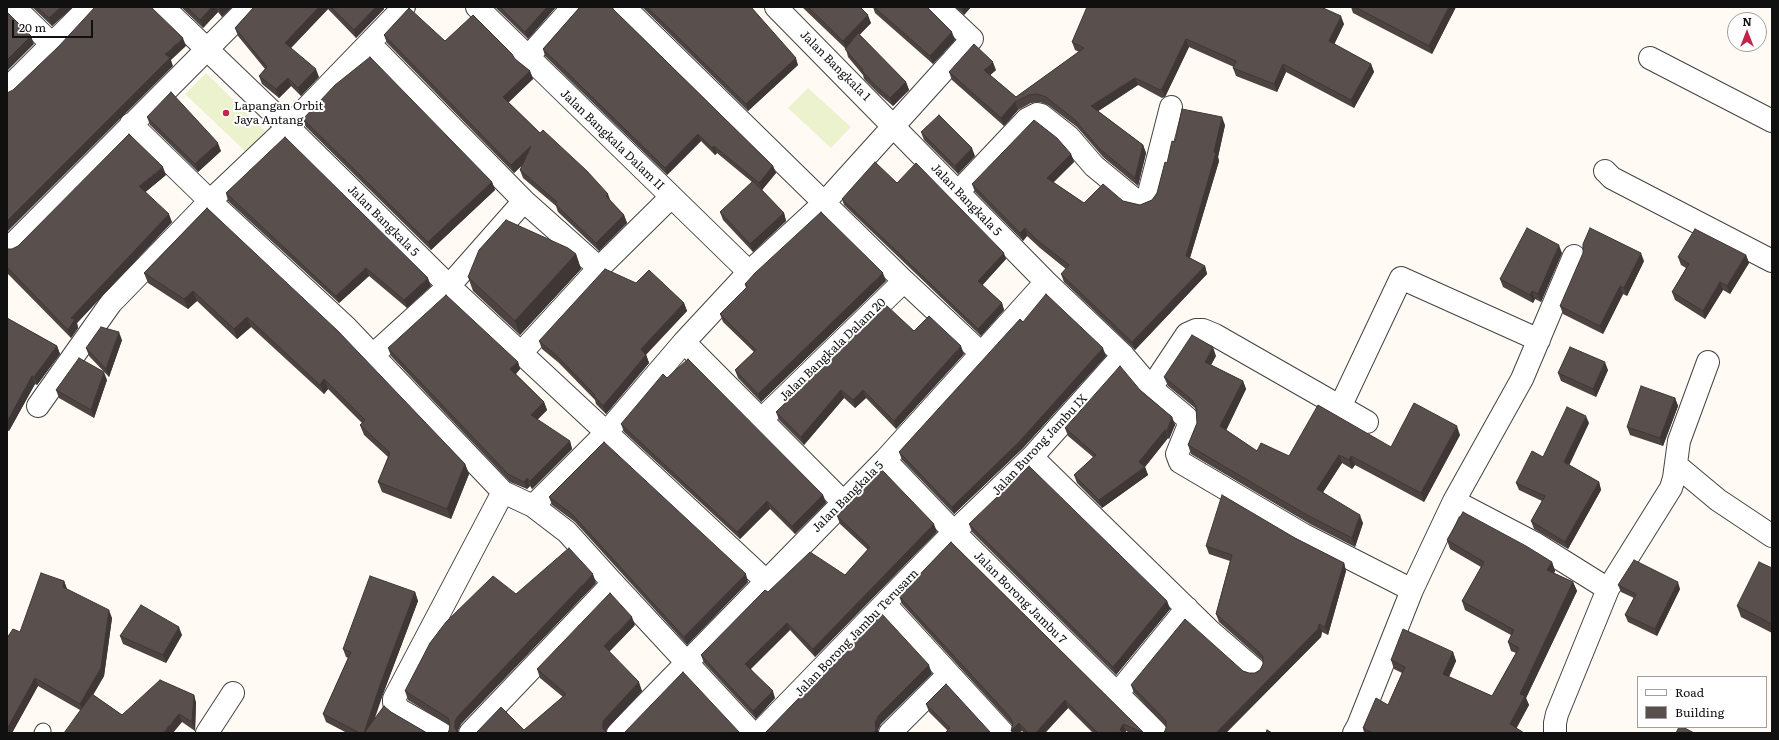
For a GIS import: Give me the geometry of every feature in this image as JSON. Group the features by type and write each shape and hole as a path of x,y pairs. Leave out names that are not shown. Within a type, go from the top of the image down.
{"street":[{"path":"14,7 53,45"},
{"path":"7,89 53,45 89,7"},
{"name":"Jalan Bangkala 5","path":"163,7 288,127 449,286 766,581"},
{"path":"12,245 249,7"},
{"path":"38,406 111,303 210,201 288,127 370,44 404,7"},
{"name":"Jalan Bangkala Dalam II","path":"477,7 527,58 749,272"},
{"path":"527,58 573,7"},
{"path":"624,7 904,281 981,353"},
{"name":"Jalan Bangkala 1","path":"776,7 893,125"},
{"path":"533,506 606,433 684,342 749,272 824,203 972,39 938,7"},
{"path":"370,44 524,201 599,268"},
{"path":"1650,58 1772,121"},
{"path":"958,192 1027,119 1037,114 1041,115 1069,138 1094,166 1134,200 1141,201 1148,197 1171,107"},
{"path":"131,124 210,201 346,327 503,492 533,506 567,532 686,664 752,733"},
{"name":"Jalan Bangkala 5","path":"618,733 884,460 1046,282 893,125"},
{"path":"1605,171 1612,178 1772,261"},
{"path":"521,353 599,268 671,197"},
{"path":"373,355 449,286 524,201"},
{"path":"1354,733 1412,590 1454,501 1522,379 1574,256"},
{"path":"1340,407 1401,278 1539,340"},
{"name":"Jalan Bangkala Dalam 20","path":"762,419 904,281"},
{"path":"1046,282 1123,355 1151,388 1186,418 1188,427 1177,454 1180,462 1304,535 1412,590"},
{"path":"1151,388 1186,334 1196,330 1203,330 1215,335 1367,422"},
{"path":"684,342 843,502"},
{"name":"Jalan Burong Jambu IX","path":"954,532 1032,456 1123,355"},
{"path":"1555,733 1557,714 1608,589 1671,488 1679,441 1708,362"},
{"path":"1032,456 1186,608 1254,669"},
{"name":"Jalan Borong Jambu 7","path":"884,460 954,532 1156,733"},
{"path":"1676,464 1718,500 1772,536"},
{"path":"441,733 400,710 394,703 394,699 503,492"},
{"path":"1454,501 1536,544 1608,589"},
{"name":"Jalan Borong Jambu Terusarn","path":"759,733 954,532"},
{"path":"470,733 613,583"},
{"path":"884,604 1002,733"},
{"path":"1117,694 1186,608"},
{"path":"890,733 948,674"},
{"path":"207,733 233,693"}],"green space":[{"name":"Lapangan Orbit Jaya Antang","path":"206,73 267,133 247,153 185,94"},
{"path":"808,88 851,127 831,148 788,108"}],"building":[{"path":"37,7 61,7 49,18"},
{"path":"95,7 151,7 183,38 165,54 170,58 7,221 7,93 13,90 59,46"},
{"path":"187,7 212,7 200,20"},
{"path":"254,7 319,7 285,43 316,69 298,88 288,78 276,89 259,76 267,67 235,28"},
{"path":"331,7 376,7 354,30"},
{"path":"500,7 547,7 525,32"},
{"path":"580,7 612,7 773,166 759,183 714,146 712,148 698,134 665,168 543,49"},
{"path":"647,7 751,7 796,58 746,104"},
{"path":"808,7 860,7 868,15 843,41"},
{"path":"874,7 927,7 952,32 930,56"},
{"path":"1087,7 1321,7 1341,16 1329,41 1371,64 1351,100 1283,64 1274,84 1233,68 1236,61 1186,39 1162,89 1160,90 1135,78 1091,106 1143,145 1135,178 1100,149 1074,119 1046,97 1037,94 1029,95 1015,102 1001,118 949,72 974,44 993,62 984,70 1016,97 1084,48 1072,42"},
{"path":"1355,7 1449,7 1429,46"},
{"path":"409,8 445,41 473,15 512,54 515,59 530,71 503,97 540,133 543,130 587,171 608,194 606,196 624,215 596,243 555,204 557,202 520,170 531,146 511,165 384,35"},
{"path":"7,12 31,36 7,60"},
{"path":"858,33 906,82 890,98 862,71 863,70 845,49"},
{"path":"370,57 492,182 428,242 303,119 335,85"},
{"path":"171,92 218,143 195,164 147,117"},
{"path":"1182,109 1222,117 1214,152 1216,153 1186,256 1205,266 1132,342 1061,274 1069,265 1037,240 1025,228 1020,233 972,184 1034,120 1057,138 1071,154 1047,178 1084,203 1103,184 1123,201 1140,205 1152,200 1157,193 1165,162 1167,163 1172,141 1175,142"},
{"path":"939,115 972,148 955,166 921,132"},
{"path":"129,134 163,167 139,186 169,214 71,318 75,319 68,330 7,267 7,249 12,249 18,246"},
{"path":"285,137 428,278 404,300 366,268 336,296 226,193"},
{"path":"875,162 897,183 916,163 1004,253 978,281 1002,303 978,329 842,199"},
{"path":"753,181 784,213 750,244 720,212"},
{"path":"207,208 338,331 465,464 447,509 378,482 390,453 360,425 365,420 324,379 320,385 247,317 234,329 193,291 184,299 144,273"},
{"path":"821,212 883,273 758,394 735,370 756,350 720,314 747,287 745,284 755,273"},
{"path":"506,220 568,248 576,254 515,321 468,277 479,250"},
{"path":"1527,228 1559,245 1538,294 1532,291 1530,295 1500,279"},
{"path":"1590,228 1641,253 1624,288 1620,286 1600,326 1560,306 1583,253 1583,244"},
{"path":"1695,229 1746,255 1727,286 1720,282 1703,311 1672,292 1689,264 1678,257"},
{"path":"605,269 636,283 649,270 684,303 641,349 646,355 603,406 594,396 595,395 556,355 539,341"},
{"path":"1046,294 1103,348 1020,441 952,507 899,452 1020,319 1023,322"},
{"path":"446,295 518,362 510,369 544,402 531,415 570,441 530,481 527,478 524,482 508,474 388,348"},
{"path":"886,305 914,331 929,316 961,346 894,421 863,390 853,400 841,390 801,437 776,412"},
{"path":"7,318 57,346 34,377 32,376 7,422"},
{"path":"101,327 119,332 106,369 86,348"},
{"path":"1192,335 1213,347 1205,362 1243,381 1220,426 1257,451 1261,443 1289,456 1318,405 1391,447 1414,403 1457,426 1421,493 1351,456 1349,460 1339,455 1317,489 1360,515 1352,538 1307,515 1188,445 1197,423 1196,407 1192,400 1164,377"},
{"path":"1570,347 1605,362 1593,389 1558,373"},
{"path":"79,358 104,372 91,410 56,390"},
{"path":"688,359 823,495 792,526 767,501 737,532 621,424 663,374 667,378"},
{"path":"1120,366 1140,390 1172,417 1167,431 1165,430 1139,462 1145,467 1099,500 1074,475 1096,455 1065,428"},
{"path":"1641,386 1675,398 1660,438 1627,427"},
{"path":"1567,407 1586,416 1564,462 1599,482 1565,542 1531,521 1545,496 1516,483 1532,451 1543,457"},
{"path":"604,442 746,574 684,637 572,514 549,497"},
{"path":"1029,466 1167,601 1113,667 969,524"},
{"path":"882,470 934,524 813,649 787,623 745,664 773,691 753,711 701,655 765,590 768,592 810,552 845,575 870,547 837,516"},
{"path":"1222,495 1295,538 1344,563 1325,627 1319,624 1318,629 1216,733 1164,733 1166,721 1131,685 1185,619 1243,671 1255,673 1260,670 1263,664 1263,657 1259,652 1216,614 1232,555 1206,546"},
{"path":"1463,512 1526,546 1552,562 1547,570 1573,582 1520,694 1525,696 1510,724 1524,733 1372,733 1363,728 1376,698 1388,705 1405,667 1391,660 1403,629 1453,652 1443,674 1492,696 1519,648 1508,642 1514,630 1462,601 1484,562 1447,540"},
{"path":"951,542 1144,733 1123,724 1120,730 1123,733 1098,733 1065,700 1036,733 1028,733 1019,723 1011,731 1013,723 1010,717 899,596"},
{"path":"569,548 593,574 458,716 455,721 455,728 458,733 447,733 450,725 448,718 405,691 430,643 446,622 493,576 516,594"},
{"path":"1634,560 1678,582 1655,629 1625,615 1636,594 1618,585"},
{"path":"1759,562 1772,568 1772,624 1737,606"},
{"path":"41,573 64,581 63,587 109,610 101,668 80,704 35,678 7,729 7,638 13,629 20,632"},
{"path":"370,576 415,592 380,685 364,733 360,733 323,714 351,652 343,649"},
{"path":"610,593 632,617 604,646 639,682 603,721 603,728 606,733 476,733 501,707 524,730 566,694 537,669"},
{"path":"141,605 179,627 163,655 120,636"},
{"path":"881,613 929,665 878,716 875,722 876,730 873,733 765,733"},
{"path":"683,672 740,733 624,733"},
{"path":"160,680 194,695 192,722 179,714 163,733 64,733 92,694 122,715"},
{"path":"946,684 991,733 945,733 950,728 926,704"},
{"path":"384,706 391,712 427,733 364,733"},
{"path":"1678,728 1685,728 1694,733 1676,733"}],"place":[{"name":"Lapangan Orbit Jaya Antang","path":"226,113"}]}
